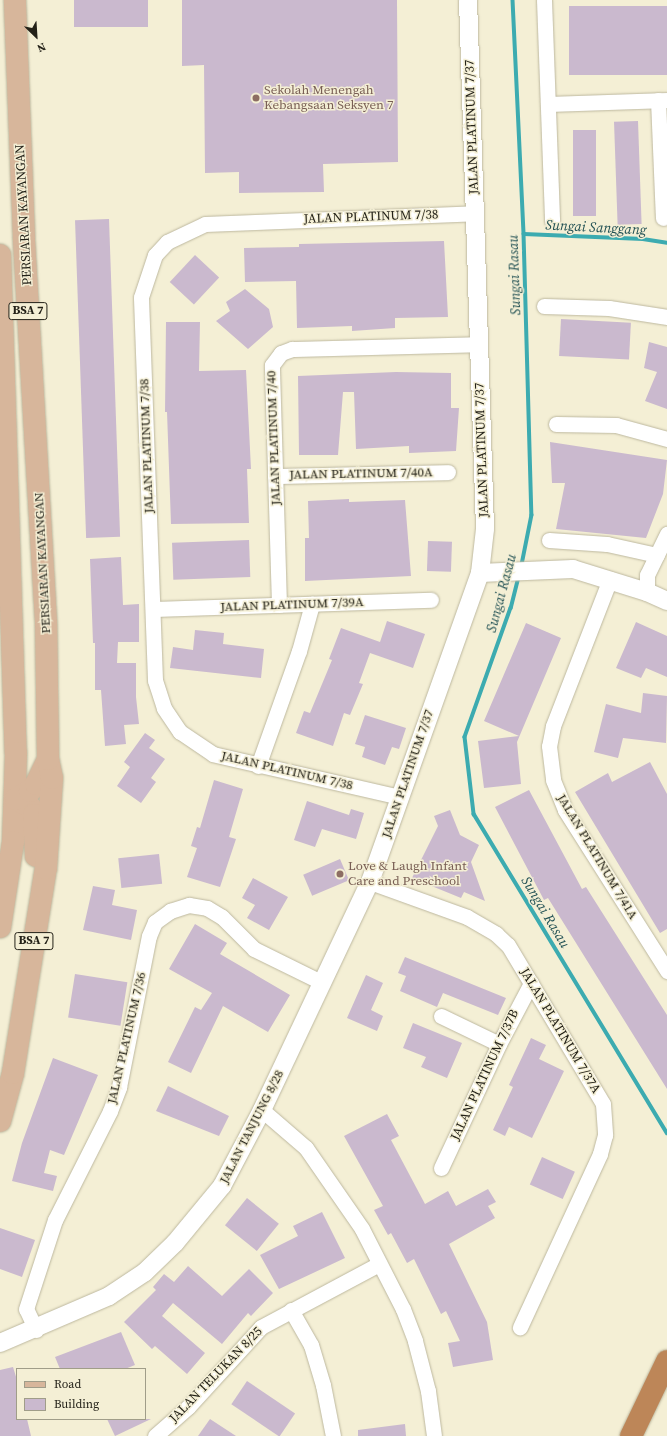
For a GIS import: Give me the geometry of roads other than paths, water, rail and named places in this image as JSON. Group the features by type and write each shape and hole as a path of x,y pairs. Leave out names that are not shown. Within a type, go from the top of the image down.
{"highway":[{"path":"631,1436 667,1361"}],"main road":[{"name":"PERSIARAN KAYANGAN","path":"0,1121 13,1073 39,911 50,824 52,778 48,759 46,622 24,238 15,0"},
{"name":"PERSIARAN KAYANGAN","path":"0,255 16,753 8,799 13,842 0,927"},
{"path":"0,778 16,753"},
{"path":"8,799 30,791 36,784 48,759"},
{"path":"8,799 30,807 34,815 39,911"},
{"path":"0,823 13,842"}],"street":[{"name":"JALAN PLATINUM 7/37","path":"370,882 480,573 484,529 468,0"},
{"path":"544,0 552,221"},
{"path":"548,104 662,100 663,218"},
{"name":"JALAN PLATINUM 7/38","path":"400,797 258,766 213,754 180,732 164,708 155,680 154,610 141,297 155,256 167,242 205,224 475,213"},
{"path":"544,306 609,308 667,317"},
{"name":"JALAN PLATINUM 7/40","path":"279,605 271,378 272,365 281,353 292,349 479,344"},
{"path":"556,424 616,425 667,439"},
{"name":"JALAN PLATINUM 7/40A","path":"274,476 448,472"},
{"path":"647,592 647,575 667,534"},
{"path":"549,540 607,544 657,555"},
{"path":"480,573 573,569 610,579 667,601"},
{"name":"JALAN PLATINUM 7/41A","path":"610,579 553,726 549,746 553,780 565,810 667,970"},
{"name":"JALAN PLATINUM 7/39A","path":"154,610 431,600"},
{"path":"258,766 299,651 312,604"},
{"name":"JALAN TANJUNG 8/28","path":"0,1343 36,1330 110,1296 145,1272 175,1243 222,1186 262,1110 321,982 370,882"},
{"name":"JALAN PLATINUM 7/37A","path":"370,882 483,924 508,945 597,1090 604,1104 606,1121 600,1154 520,1327"},
{"name":"JALAN PLATINUM 7/36","path":"36,1330 26,1309 55,1220 110,1111 119,1087 149,936 155,922 170,911 189,905 207,908 222,918 254,949 321,982"},
{"name":"JALAN PLATINUM 7/37B","path":"441,1168 499,1044 532,983"},
{"path":"441,1016 499,1044"},
{"path":"262,1110 306,1148 362,1229 403,1309 415,1341 428,1391 434,1436"},
{"name":"JALAN TELUKAN 8/25","path":"154,1436 188,1407 261,1327 379,1264"},
{"path":"292,1310 310,1345 323,1385 333,1436"}],"waterway":[{"name":"Sungai Rasau","path":"513,0 524,234 532,515 522,565"},
{"name":"Sungai Sanggang","path":"524,234 643,239 667,243"},
{"name":"Sungai Rasau","path":"519,577 511,608 465,737 474,814 667,1133"}],"place":[{"name":"Sekolah Menengah Kebangsaan Seksyen 7","path":"256,98"},
{"name":"Love & Laugh Infant Care and Preschool","path":"340,874"}]}
